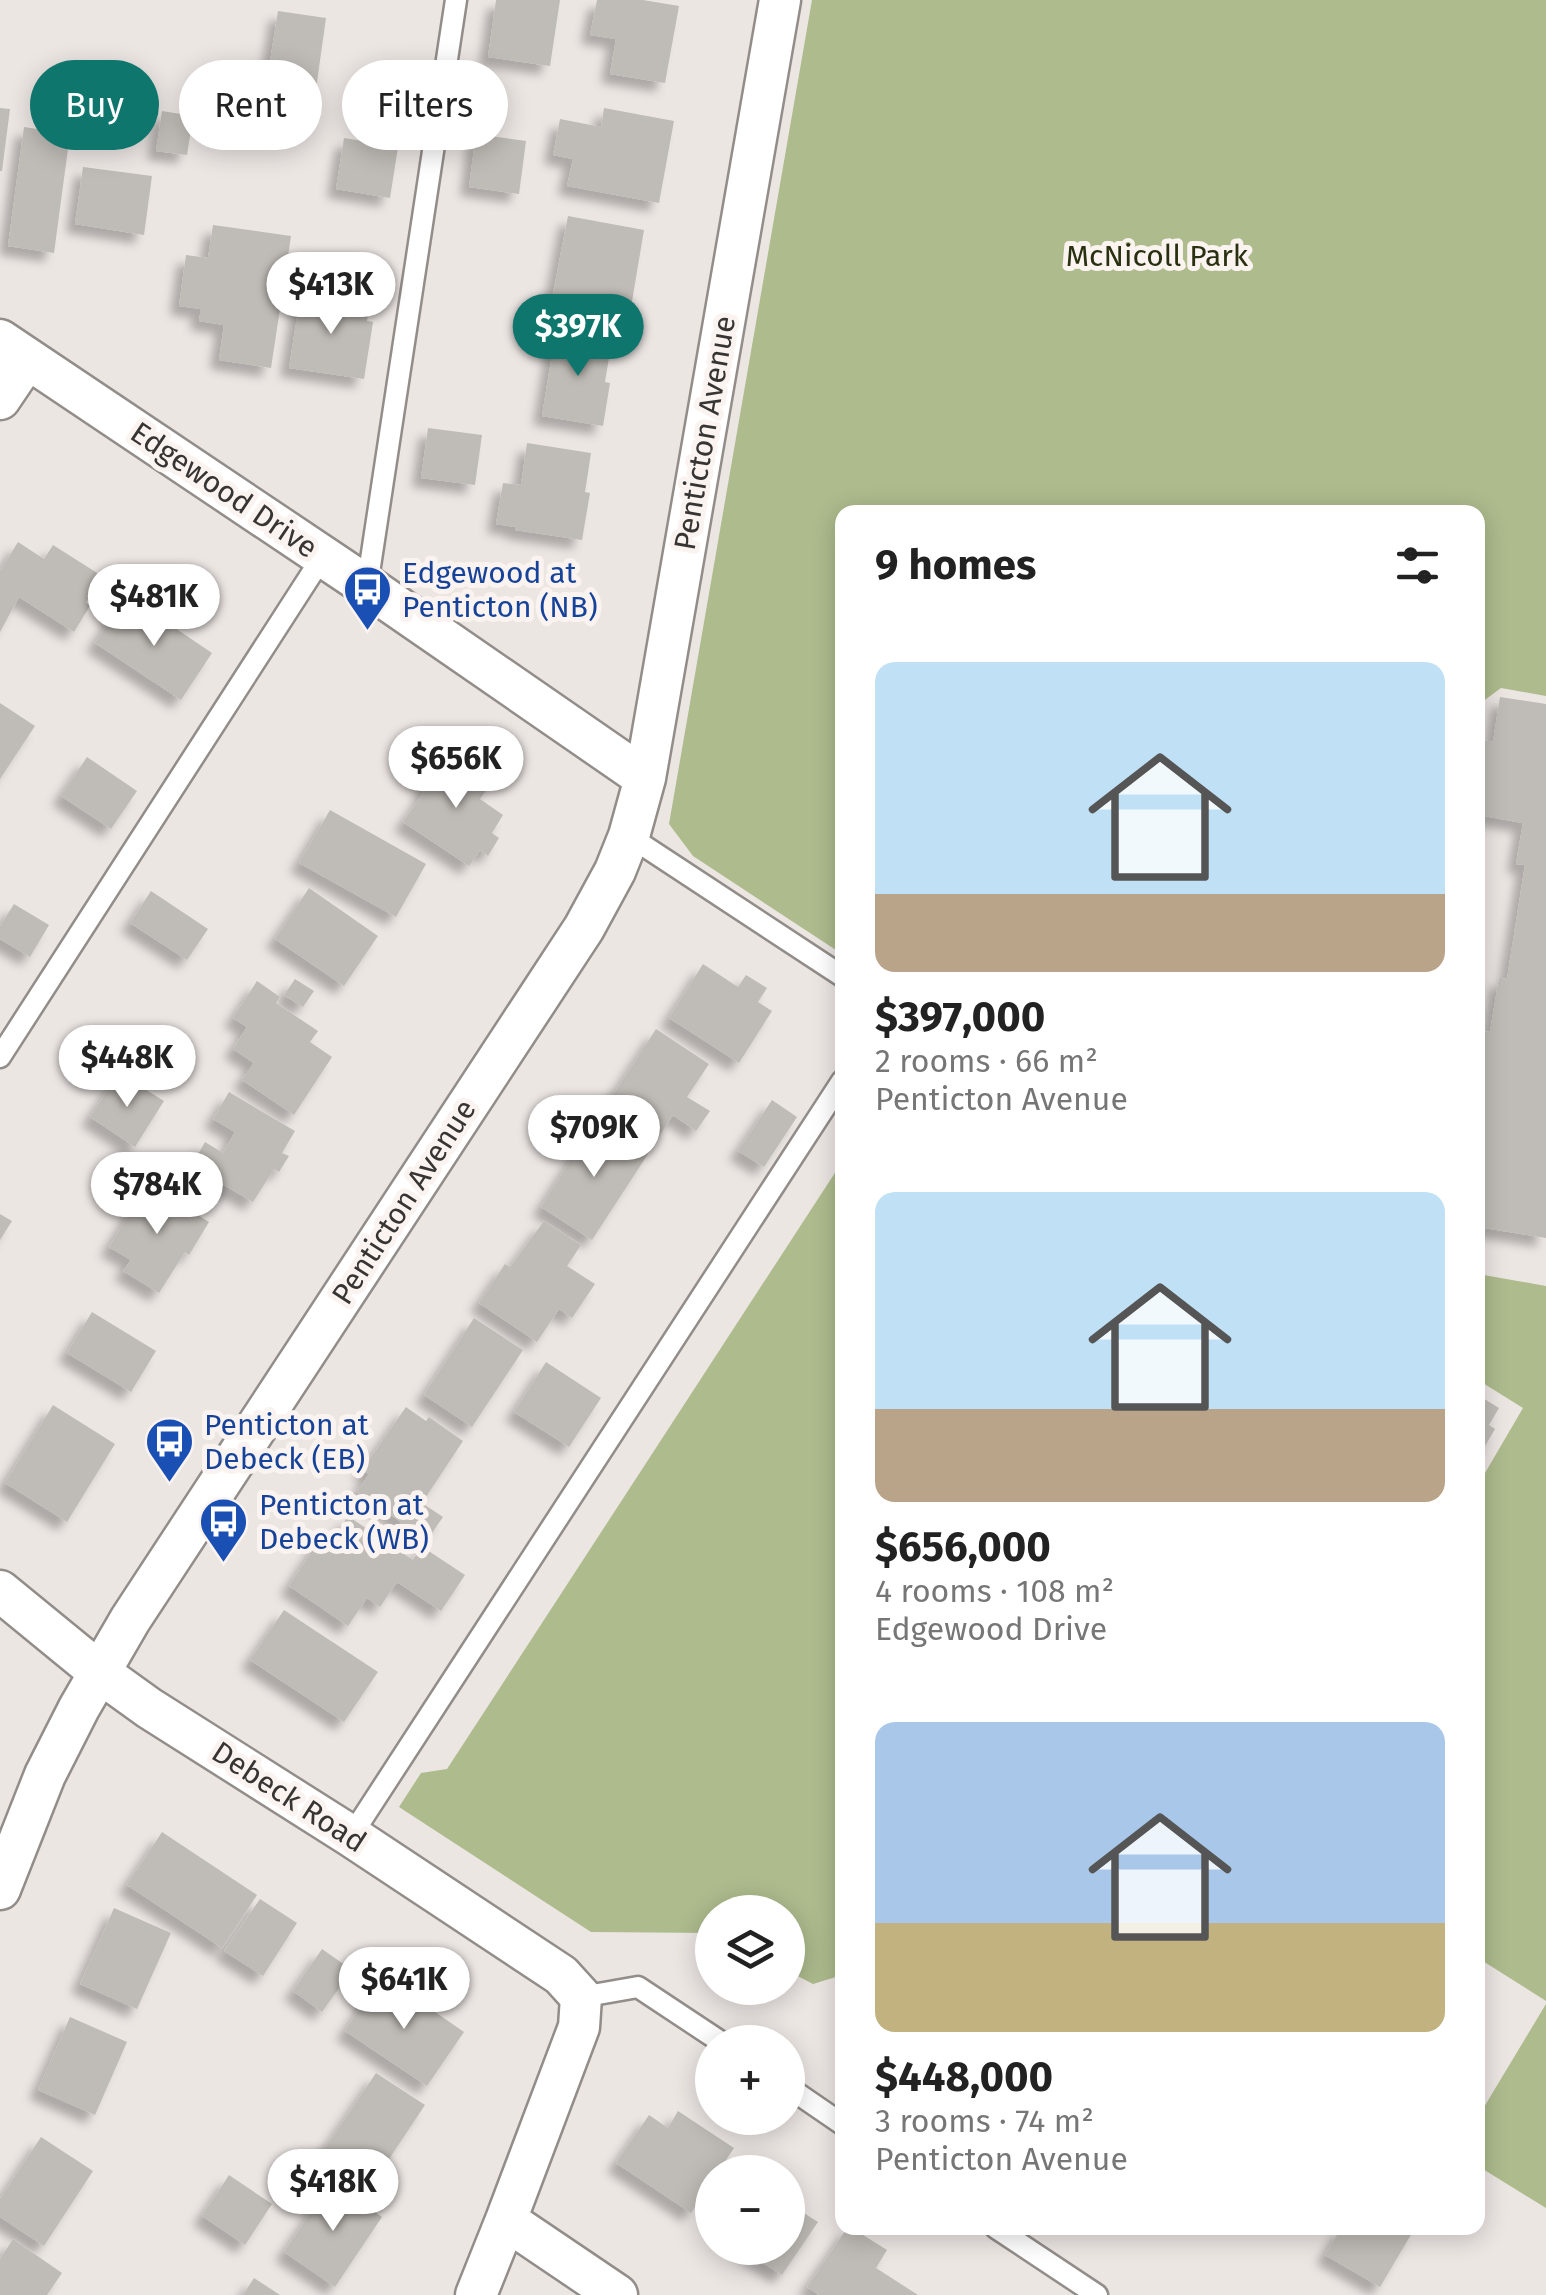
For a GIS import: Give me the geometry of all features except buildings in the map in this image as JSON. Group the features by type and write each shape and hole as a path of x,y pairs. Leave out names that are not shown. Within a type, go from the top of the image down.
{"street":[{"name":"Penticton Avenue","path":"0,1889 46,1775 130,1620 584,928 615,871 645,778 780,0"},
{"name":"Edgewood Drive","path":"14,350 645,778"},
{"path":"0,399 14,350"},
{"name":"Debeck Road","path":"0,1591 150,1708 561,1975 581,1997"},
{"path":"476,2295 579,2027 581,1997"},
{"path":"506,2220 617,2295"}],"lane":[{"path":"367,586 456,0"},
{"path":"0,1057 322,556"},
{"path":"629,836 835,971"},
{"path":"351,1836 835,1092"},
{"path":"581,1997 638,1987 695,2025"},
{"path":"805,2099 835,2119"},
{"path":"1006,2235 1096,2295"}],"green space":[{"name":"McNicoll Park","path":"812,0 1546,0 1546,696 1501,688 1485,700 1485,505 835,505 835,949 693,856 669,824"},
{"path":"835,1173 835,1977 813,1984 805,1980 805,1895 695,1895 695,1933 591,1932 399,1807 421,1773 447,1769"},
{"path":"1485,1275 1546,1286 1546,2001 1485,1962 1485,1473 1523,1408 1485,1384"},
{"path":"1546,2004 1546,2208 1485,2170 1485,2105"}],"place":[{"name":"Edgewood at Penticton (NB)","path":"367,632"},
{"name":"Penticton at Debeck (EB)","path":"169,1484"},
{"name":"Penticton at Debeck (WB)","path":"224,1564"}]}
